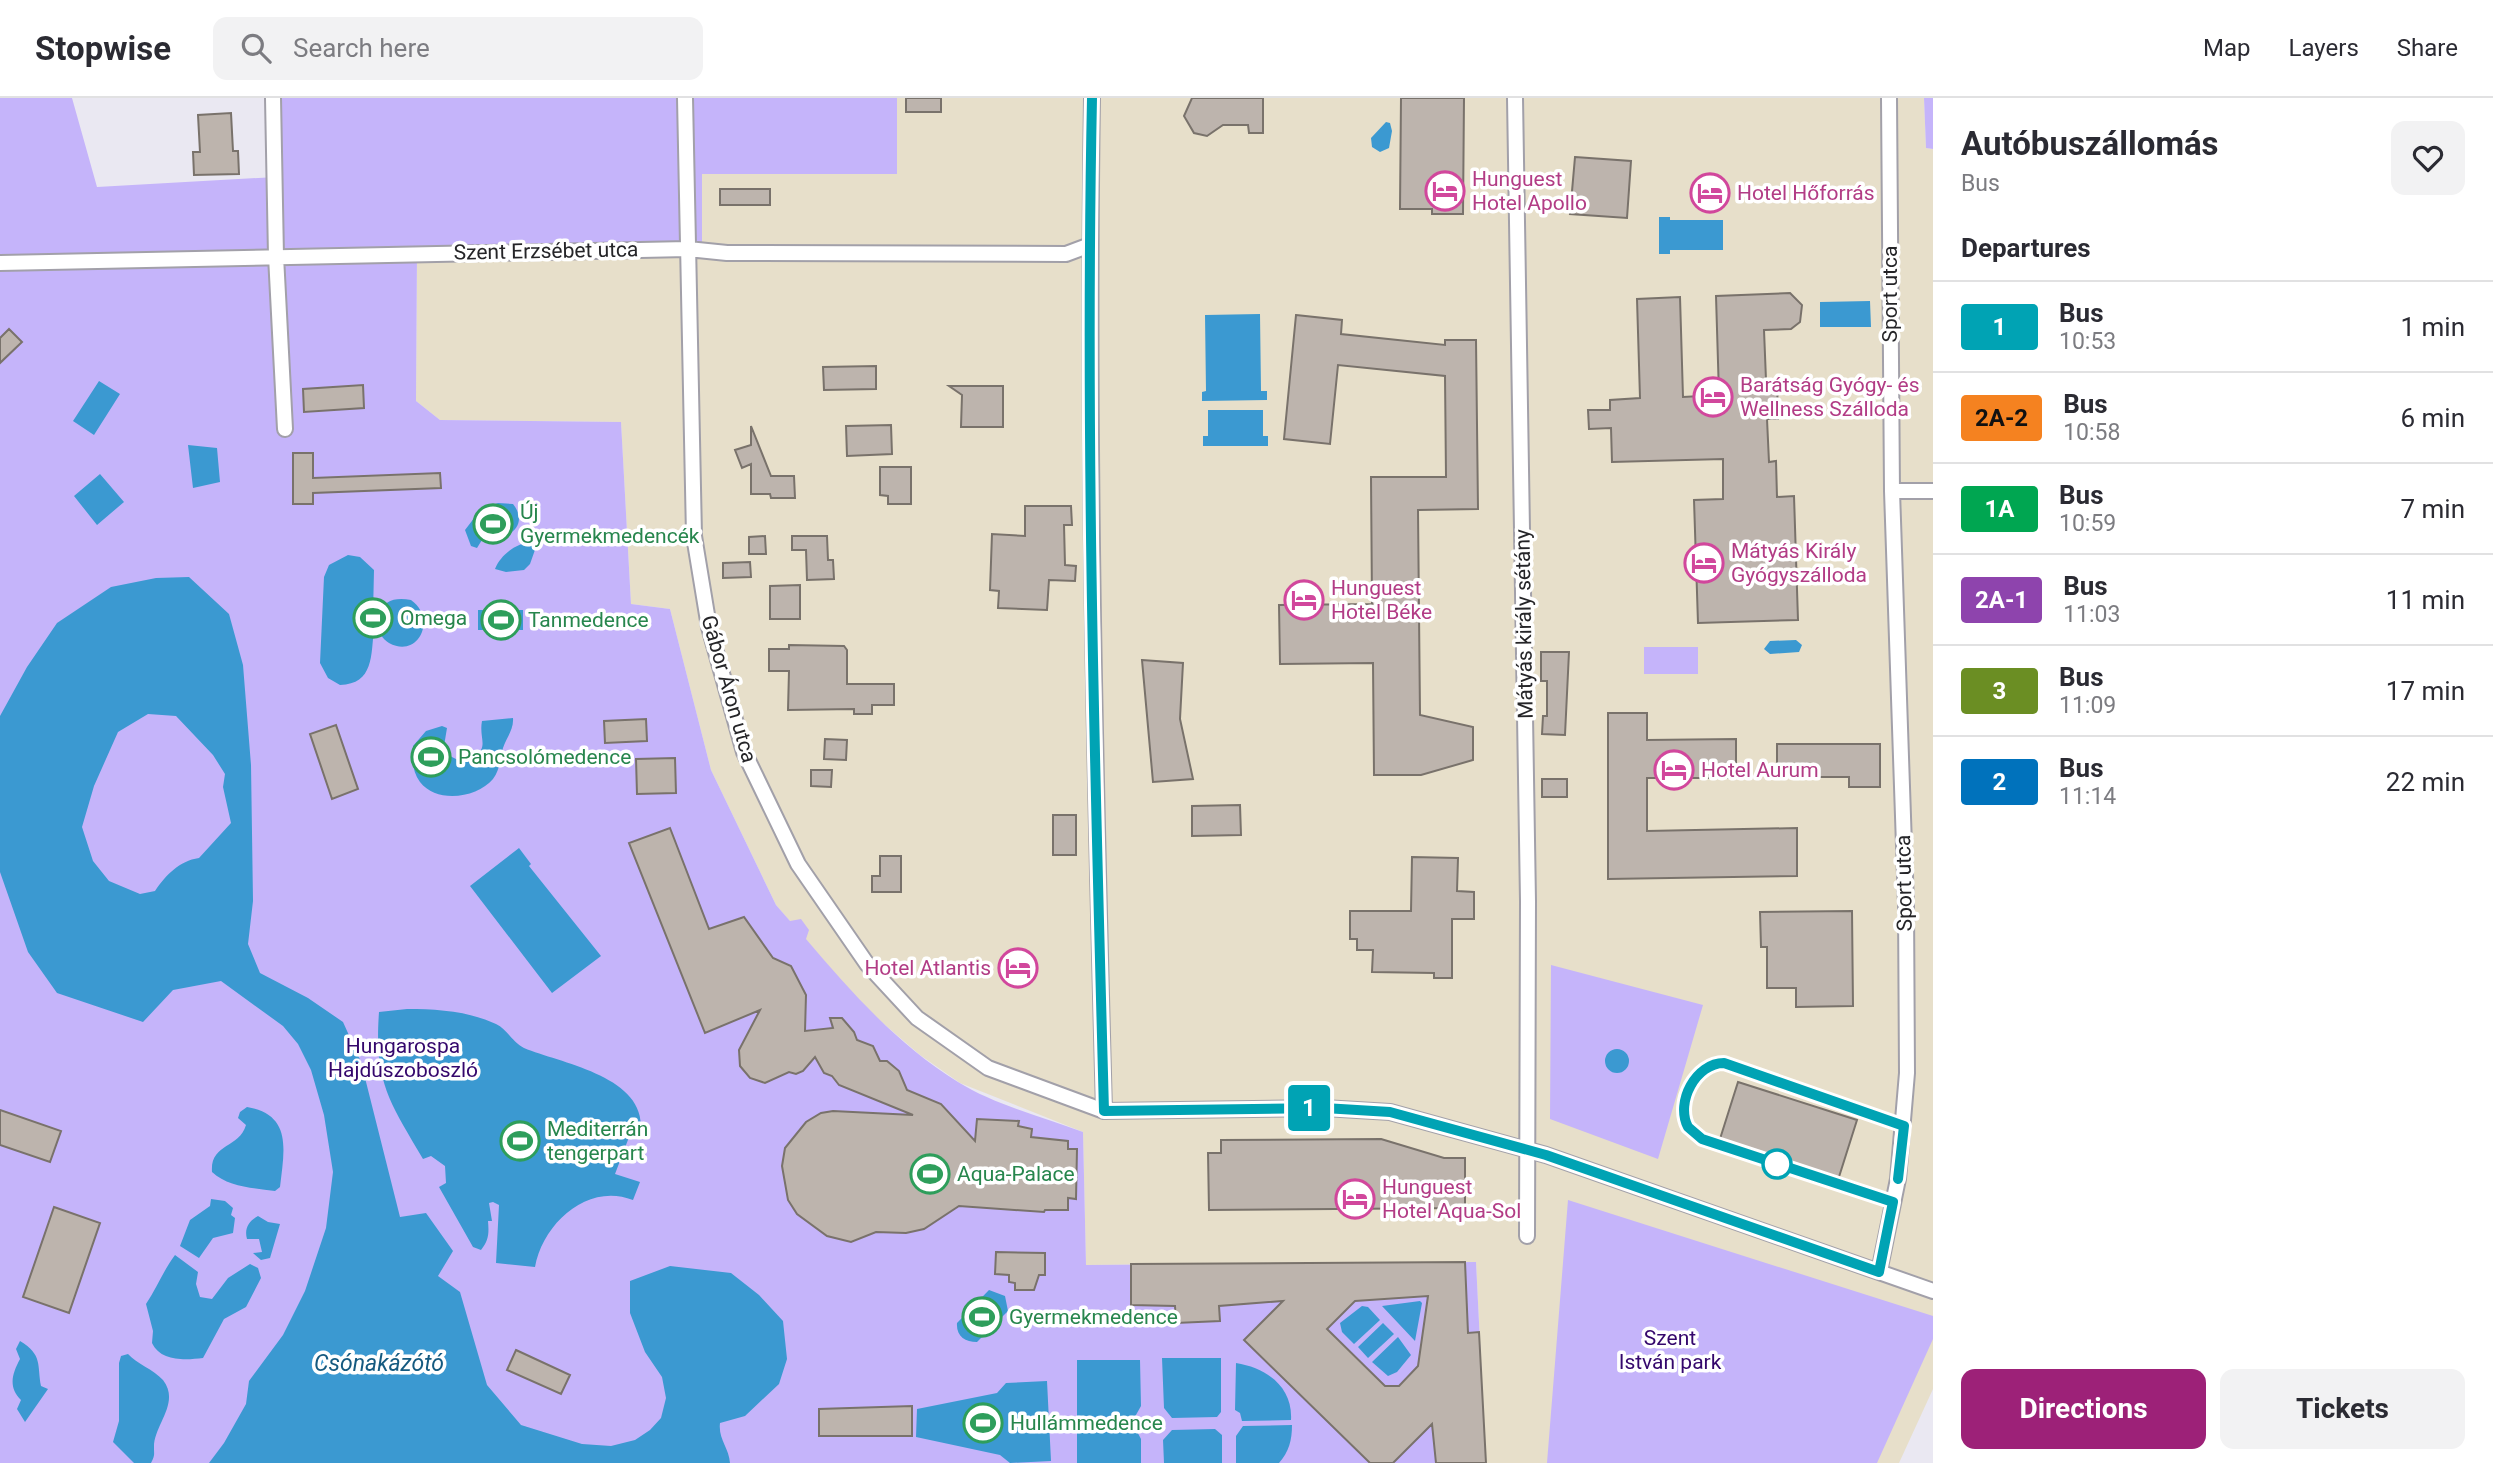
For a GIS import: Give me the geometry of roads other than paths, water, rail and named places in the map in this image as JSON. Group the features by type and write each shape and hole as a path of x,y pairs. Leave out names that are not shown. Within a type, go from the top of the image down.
{"street":[{"path":"273,98 276,256 285,429"},
{"name":"Gábor Áron utca","path":"685,98 694,536 709,627 744,752 798,864 867,964 917,1018 988,1068 1104,1111"},
{"path":"1092,98 1090,245 1096,801 1104,1111 1367,1109 1528,1149 1933,1291"},
{"name":"Mátyás király sétány","path":"1515,98 1528,901 1528,1149"},
{"name":"Sport utca","path":"1879,1272 1898,1179 1907,1073 1906,905 1892,491 1889,98"},
{"name":"Szent Erzsébet utca","path":"0,262 688,249 727,253 1066,254 1090,245"},
{"path":"1892,491 1933,491"},
{"path":"1527,1236 1528,1149"}],"water":[{"path":"1386,122 1390,123 1392,131 1389,148 1380,152 1372,147 1371,138"},
{"path":"1659,217 1670,217 1670,220 1723,220 1723,250 1670,250 1670,254 1659,254"},
{"path":"1870,301 1871,327 1820,327 1820,302"},
{"path":"1260,314 1261,391 1267,391 1267,400 1202,401 1202,392 1206,391 1205,315"},
{"path":"99,381 120,394 94,435 73,421"},
{"path":"1208,410 1263,410 1263,436 1268,436 1268,446 1203,446 1203,436 1208,436"},
{"path":"188,445 217,448 220,482 193,488"},
{"path":"100,474 124,502 97,525 74,496"},
{"name":"Új Gyermekmedencék","path":"498,503 513,504 519,518 516,527 502,536 485,535 477,548 471,546 465,530 481,509"},
{"name":"Új Gyermekmedencék","path":"533,541 536,547 530,564 524,570 506,572 495,569 510,550"},
{"name":"Omega","path":"348,555 360,557 374,570 373,614 378,615 383,606 391,601 411,600 419,608 423,626 421,634 409,646 389,643 374,628 371,658 365,674 351,683 340,685 328,678 320,663 324,577 329,565"},
{"name":"Csónakázótó","path":"189,577 229,614 243,665 251,765 253,901 248,944 260,973 308,998 343,1022 361,1062 400,1217 426,1213 453,1251 438,1276 460,1292 487,1385 521,1425 582,1444 611,1446 635,1440 661,1418 666,1398 662,1377 645,1352 630,1313 630,1281 670,1266 731,1273 759,1295 783,1321 787,1359 779,1384 745,1416 720,1423 730,1463 209,1463 246,1404 249,1381 283,1335 305,1291 326,1228 333,1172 324,1115 311,1070 298,1044 283,1026 221,981 173,990 143,1022 57,993 28,952 0,872 0,716 27,667 57,623 111,587 156,578","holes":["148,714 176,716 213,755 225,774 223,787 231,823 199,858 185,862 174,870 155,891 140,894 109,881 93,861 82,827 94,786 118,732"]},
{"name":"Tanmedence","path":"478,610 523,610 523,630 478,630"},
{"path":"1796,640 1802,645 1799,652 1770,654 1764,649 1770,641"},
{"name":"Pancsolómedence","path":"513,718 497,772 486,785 467,794 446,796 427,789 420,782 413,765 413,746 426,731 442,726 447,728 444,746 448,755 462,762 478,754 481,749 482,721"},
{"path":"519,848 531,864 529,866 601,956 552,993 470,886"},
{"name":"Mediterrán tengerpart","path":"407,1009 475,1016 500,1026 524,1048 596,1073 627,1094 637,1108 641,1125 634,1124 615,1174 640,1182 633,1200 616,1196 600,1197 570,1210 547,1235 535,1267 496,1263 499,1205 489,1203 492,1221 488,1221 487,1240 481,1250 473,1247 439,1187 446,1183 445,1166 431,1156 423,1159 386,1090 379,1056 379,1012"},
{"path":"1617,1049 1626,1052 1629,1061 1626,1070 1617,1073 1608,1070 1605,1061 1608,1052"},
{"path":"247,1107 262,1111 279,1126 283,1160 280,1187 275,1191 233,1184 212,1172 215,1156 242,1133 246,1125 238,1118 240,1112"},
{"path":"211,1199 225,1201 233,1208 233,1233 213,1238 199,1258 180,1246 190,1220 210,1206"},
{"path":"258,1216 268,1222 280,1224 270,1258 261,1260 253,1253 262,1252 259,1239 247,1239 246,1235 248,1225"},
{"path":"175,1255 198,1272 196,1284 200,1297 212,1299 228,1278 250,1264 258,1268 261,1278 246,1307 224,1319 203,1358 168,1357 161,1354 152,1343 153,1331 146,1304"},
{"name":"Gyermekmedence","path":"989,1290 1005,1296 1008,1311 977,1342 969,1341 960,1335 957,1323"},
{"path":"1420,1301 1422,1303 1415,1341 1382,1306"},
{"path":"1362,1306 1368,1307 1380,1320 1354,1344 1342,1332 1340,1323"},
{"path":"1383,1323 1394,1334 1368,1358 1358,1347"},
{"path":"1398,1337 1411,1355 1397,1372 1388,1376 1372,1362"},
{"path":"20,1341 36,1356 41,1386 48,1389 25,1422 17,1409 21,1400 13,1385 13,1375 20,1359 16,1349"},
{"path":"128,1354 159,1376 168,1389 168,1406 155,1440 151,1463 134,1463 113,1442 119,1421 119,1363 121,1356"},
{"path":"1162,1358 1221,1358 1221,1412 1217,1417 1172,1418 1164,1408"},
{"path":"1077,1360 1140,1360 1141,1406 1132,1422 1141,1439 1141,1463 1077,1463"},
{"path":"1236,1363 1258,1369 1276,1381 1288,1398 1291,1420 1242,1421 1240,1413 1235,1410"},
{"name":"Hullámmedence","path":"1047,1381 1051,1461 1010,1463 1000,1455 916,1437 917,1409 997,1393 1006,1383"},
{"path":"1292,1425 1289,1446 1279,1463 1236,1463 1236,1436 1243,1426"},
{"path":"1215,1429 1222,1435 1222,1463 1164,1463 1163,1440 1172,1430"}],"place":[{"name":"Hunguest Hotel Apollo","path":"1445,191"},
{"name":"Hotel Hőforrás","path":"1710,193"},
{"name":"Barátság Gyógy- és Wellness Szálloda","path":"1713,397"},
{"name":"Új Gyermekmedencék","path":"493,524"},
{"name":"Mátyás Király Gyógyszálloda","path":"1704,563"},
{"name":"Hunguest Hotel Béke","path":"1304,600"},
{"name":"Omega","path":"373,618"},
{"name":"Tanmedence","path":"501,620"},
{"name":"Pancsolómedence","path":"431,757"},
{"name":"Hotel Aurum","path":"1674,770"},
{"name":"Hotel Atlantis","path":"1018,968"},
{"name":"Mediterrán tengerpart","path":"520,1141"},
{"name":"Aqua-Palace","path":"930,1174"},
{"name":"Hunguest Hotel Aqua-Sol","path":"1355,1199"},
{"name":"Gyermekmedence","path":"982,1317"},
{"name":"Hullámmedence","path":"983,1423"}],"park label":[{"name":"Hungarospa Hajdúszoboszló","path":"403,1058"},
{"name":"Szent István park","path":"1670,1350"}]}
